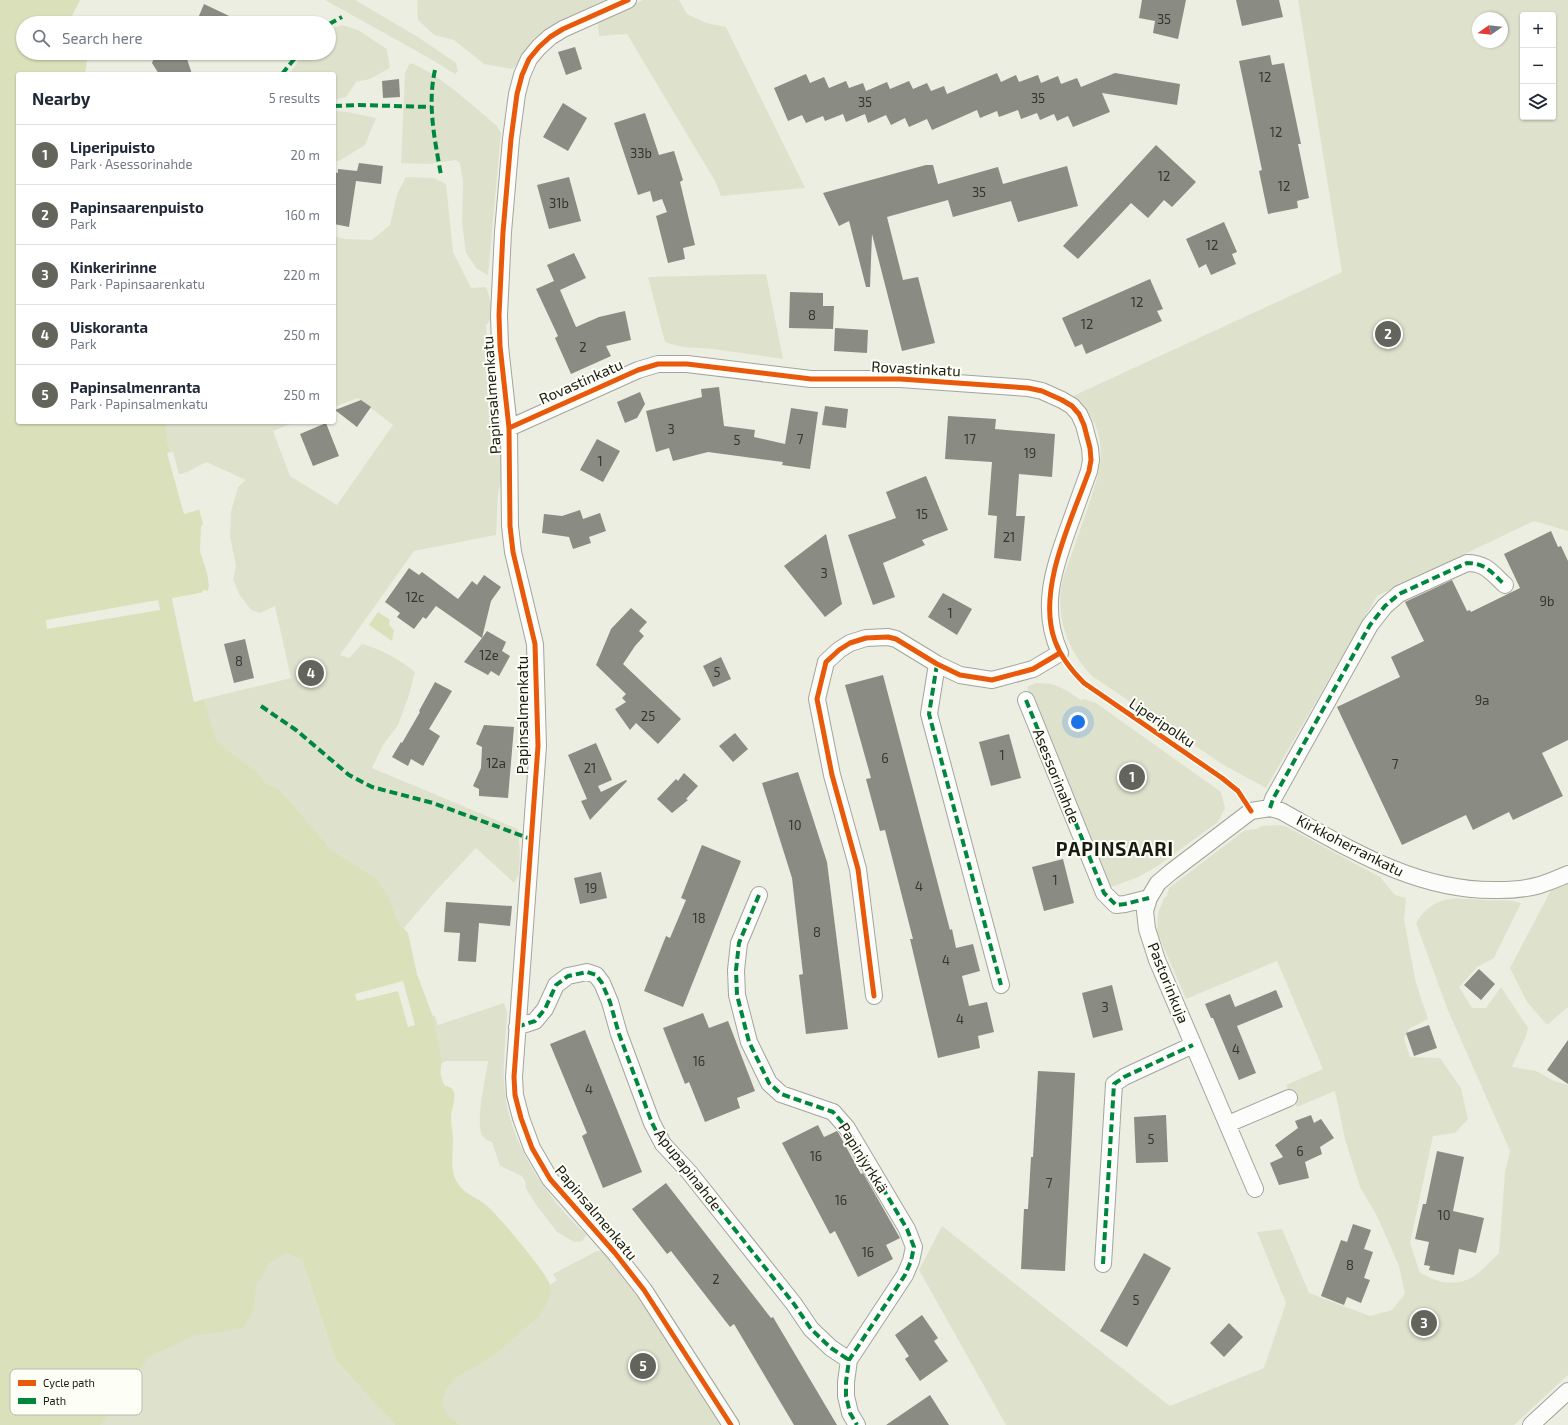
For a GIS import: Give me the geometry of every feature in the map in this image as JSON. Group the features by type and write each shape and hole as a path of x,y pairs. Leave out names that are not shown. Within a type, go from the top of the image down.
{"street":[{"name":"Papinsalmenkatu","path":"628,0 563,29 550,37 529,59 522,75 517,94 511,139 506,193 499,315 500,346 509,428 510,526 513,552 535,644 538,720 537,753 517,1027 514,1077 515,1095 521,1118 532,1148 550,1178 615,1253 644,1290 731,1425"},
{"name":"Rovastinkatu","path":"509,428 638,370 658,364 687,364 811,379 900,379 1028,388 1052,394 1072,406 1078,414 1088,436 1091,460 1089,471 1057,560 1053,577 1050,612 1052,629 1060,653 1033,669 992,680 960,675 937,664"},
{"path":"1270,808 1273,799 1301,747 1370,625 1385,606 1399,594 1467,563 1478,563 1505,585"},
{"path":"874,996 858,869 832,775 817,699 826,662 850,644 866,638 888,637 896,639 937,664 929,714 1001,985"},
{"name":"Asessorinahde","path":"1026,700 1104,893 1116,905 1149,898"},
{"name":"Pastorinkuja","path":"1255,1189 1157,960 1147,929 1146,911 1149,898 1158,883 1171,872 1251,812 1270,808"},
{"name":"Kirkkoherrankatu","path":"1270,808 1281,811 1383,866 1417,879 1459,888 1492,890 1539,885 1568,874"},
{"name":"Papinjyrkkä","path":"759,895 739,943 736,970 737,995 748,1042 769,1083 781,1094 833,1112 847,1128 907,1230 914,1247 911,1261 905,1275 850,1360 846,1382 846,1396 850,1413 857,1425"},
{"name":"Apupapinahde","path":"517,1027 535,1021 546,1009 556,985 568,976 586,972 596,974 602,983 610,1002 619,1034 652,1123 663,1144 689,1172 794,1304 811,1329 831,1348 850,1360"},
{"path":"1103,1264 1114,1084 1124,1076 1193,1045"},
{"path":"1228,1124 1289,1098"},
{"path":"1531,1425 1568,1391"}],"shaded area":[{"path":"0,0 80,0 72,16 16,16 16,60 87,60 85,72 16,72 16,424 166,424 166,436 186,508 199,509 203,524 201,527 200,551 207,573 209,585 208,591 204,590 201,593 172,599 194,702 204,699 215,738 227,750 258,773 266,784 279,789 331,850 375,878 388,896 397,921 408,933 417,974 433,1017 442,1063 442,1078 445,1086 451,1088 454,1093 451,1114 453,1141 452,1164 456,1180 465,1191 483,1202 521,1244 547,1278 550,1285 550,1293 539,1316 492,1357 457,1377 446,1389 442,1402 445,1413 460,1425 395,1425 336,1361 302,1260 286,1253 269,1263 256,1286 253,1311 243,1328 193,1336 148,1357 141,1369 10,1369 10,1415 110,1415 100,1425 0,1425"},
{"path":"325,0 355,0 418,37 456,63 458,71 455,74"},
{"path":"417,0 609,0 524,53 512,69 484,64 454,40 434,35 418,20"},
{"path":"643,0 679,0 687,14 706,23 726,27 805,188 721,196 715,181 627,34 599,36 599,20"},
{"path":"1298,0 1568,0 1568,531 1534,521 1377,596 1266,788 1222,764 1092,676 1084,667 1071,647 1066,636 1061,613 1061,588 1065,572 1094,488 1100,460 1098,433 1093,421 1085,408 1073,396 1342,272"},
{"path":"342,25 358,30 387,49 390,68 370,79 356,82 346,97 336,100 336,72 291,72 300,60 336,60 336,27"},
{"path":"410,63 420,67 443,81 496,125 501,133 488,275 477,269 466,253 462,223 463,183 460,163 456,160 428,164 401,163 405,73"},
{"path":"336,111 376,118 365,145 339,161 336,161"},
{"path":"406,177 434,178 446,184 453,252 471,288 486,287 489,296 491,317 486,325 491,385 493,386 494,393 492,400 493,413 497,417 501,444 501,484 498,493 496,535 414,551 340,655 349,658 362,644 390,655 415,672 408,698 398,725 383,745 372,768 518,829 520,851 519,874 514,883 476,848 432,895 404,928 162,730 209,719 204,699 291,678 275,606 260,613 251,610 239,594 233,579 236,566 230,537 231,512 238,487 246,480 206,462 187,472 177,475 166,436 166,424 290,424 273,431 290,476 337,505 393,425 358,398 336,406 336,237 345,239 372,240 390,225 397,194"},
{"path":"766,274 783,359 713,349 682,347 665,342 648,277"},
{"path":"378,612 390,620 389,625 394,630 392,641 369,625"},
{"path":"1036,683 1055,685 1081,700 1084,699 1096,703 1221,792 1225,808 1218,822 1156,867 1136,878 1111,887 1027,687"},
{"path":"1262,826 1285,826 1380,877 1395,895 1406,898 1404,920 1416,983 1428,1019 1409,1029 1404,1039 1410,1057 1440,1058 1461,1088 1468,1119 1455,1133 1433,1136 1410,1243 1420,1273 1434,1280 1443,1282 1453,1283 1469,1279 1481,1271 1499,1253 1505,1172 1510,1151 1447,1008 1416,923 1430,907 1438,902 1446,900 1489,900 1521,903 1494,958 1477,967 1459,987 1472,1008 1486,1008 1501,987 1528,1028 1512,1067 1536,1071 1554,1081 1568,1085 1568,1375 1514,1425 1006,1425 919,1270 942,1226 1170,1406 1264,1368 1286,1303 1257,1232 1282,1229 1309,1293 1370,1316 1392,1310 1405,1294 1399,1266 1377,1216 1360,1187 1345,1139 1335,1091 1297,1107 1286,1085 1323,1069 1277,961 1186,999 1157,932 1158,913 1164,898 1167,896 1169,888 1245,830 1256,829"},
{"path":"1568,883 1568,1007 1547,1025 1527,1002 1510,968 1551,890"},
{"path":"504,1003 507,1012 504,1082 512,1125 531,1166 543,1185 571,1220 587,1235 582,1241 574,1242 557,1232 526,1189 525,1181 522,1176 500,1166 492,1142 486,1140 482,1135 480,1129 480,1110 488,1061 446,1061 442,1063 434,1060 430,1010 433,1016 435,1016 438,1025"},
{"path":"124,1090 302,1260 336,1361 395,1425 0,1425 10,1398 10,1415 142,1415 142,1369 21,1369"},
{"path":"597,1251 605,1252 623,1275 722,1425 445,1425 421,1370 545,1276 550,1285 557,1280 553,1274"}],"pier":[{"path":"173,452 188,507 201,509 184,514 167,453"},
{"path":"201,593 201,595 174,600 195,699 200,698 200,700 194,702 172,598"},
{"path":"158,600 160,610 47,629 46,620"},
{"path":"403,981 415,1025 408,1027 398,991 357,1001 355,994"}],"building":[{"path":"1142,0 1186,0 1178,39 1153,33 1155,21 1139,18"},
{"path":"1236,0 1279,0 1283,17 1242,26"},
{"path":"204,4 229,16 199,16"},
{"path":"575,47 582,69 566,75 558,52"},
{"path":"1270,55 1272,65 1284,63 1301,144 1298,144 1309,198 1297,201 1298,208 1268,214 1259,171 1262,170 1239,61"},
{"path":"153,60 187,60 191,72 158,72 152,63"},
{"path":"997,73 1001,82 1016,75 1019,82 1038,75 1041,83 1058,76 1061,84 1077,78 1081,87 1115,73 1180,84 1177,105 1102,93 1110,112 1073,127 1068,116 1057,121 1054,114 1040,120 1037,113 1021,119 1018,110 999,117 997,111 980,118 977,110 932,130 927,119 909,127 905,118 891,125 886,115 868,123 865,114 846,122 843,114 825,121 823,116 806,123 802,115 788,121 774,88 806,74 810,83 824,77 829,88 846,81 849,88 863,83 866,91 887,82 890,89 909,81 913,89 927,83 931,91 944,86 947,94"},
{"path":"399,79 400,97 383,98 382,81"},
{"path":"563,103 587,118 568,151 543,137"},
{"path":"645,113 659,155 674,151 683,180 680,182 695,245 683,248 685,259 668,263 656,216 667,212 662,199 653,202 650,191 638,195 614,123"},
{"path":"1156,145 1196,182 1172,207 1164,200 1148,218 1131,203 1078,259 1063,246"},
{"path":"359,163 383,166 381,184 356,181 349,227 336,224 336,172 338,173 338,169 357,171"},
{"path":"926,165 933,165 938,184 998,167 1003,184 1067,166 1078,206 1018,222 1011,201 953,217 948,200 887,217 903,280 918,277 935,343 902,351 872,234 870,287 866,287 849,221 839,226 823,193"},
{"path":"569,177 581,221 549,229 537,185"},
{"path":"1224,222 1237,252 1232,254 1236,264 1211,275 1206,264 1199,268 1186,239"},
{"path":"574,253 586,278 560,290 576,327 599,317 625,311 631,340 606,346 611,356 571,374 555,338 558,336 536,289 554,281 547,265"},
{"path":"1150,279 1163,309 1157,311 1162,321 1086,354 1082,344 1075,347 1062,318"},
{"path":"790,292 823,293 823,306 834,306 833,329 789,328"},
{"path":"835,328 868,330 867,353 834,351"},
{"path":"719,387 724,426 755,430 754,437 785,444 791,408 818,412 810,469 782,465 783,462 708,452 673,461 669,448 656,452 646,411 702,397 701,389"},
{"path":"640,392 645,404 637,418 625,423 617,402"},
{"path":"361,400 371,407 357,427 336,410"},
{"path":"825,406 848,409 846,428 822,425"},
{"path":"948,416 996,419 995,429 1055,434 1052,477 1019,474 1016,516 1025,516 1021,561 994,558 997,516 988,515 992,462 945,459"},
{"path":"326,424 339,456 313,466 300,434"},
{"path":"597,439 620,451 603,482 580,470"},
{"path":"926,476 948,530 922,540 925,545 883,563 895,597 873,605 848,535 896,518 886,492"},
{"path":"580,510 583,519 600,513 606,531 589,537 591,543 573,549 569,537 542,533 544,514 562,516"},
{"path":"1551,531 1558,547 1561,546 1568,561 1568,740 1542,753 1563,796 1513,820 1509,812 1473,830 1466,815 1402,845 1337,707 1400,677 1391,657 1424,641 1405,602 1452,580 1467,611 1470,610 1471,612 1520,588 1504,554"},
{"path":"826,534 842,604 825,617 784,566"},
{"path":"409,568 419,575 422,572 458,599 472,581 477,585 484,575 501,587 491,601 482,638 436,606 426,619 423,617 414,629 397,617 400,613 385,602"},
{"path":"943,593 972,609 957,635 928,617"},
{"path":"631,608 647,622 639,631 644,636 623,664 681,719 658,744 636,723 630,730 615,709 626,702 622,698 626,694 596,665 611,629"},
{"path":"487,631 506,642 502,651 510,656 499,676 491,671 488,675 464,662"},
{"path":"245,639 254,678 234,683 224,644"},
{"path":"721,657 731,679 713,687 703,666"},
{"path":"883,675 956,948 973,944 980,971 962,976 969,1006 987,1002 994,1032 978,1036 980,1048 938,1058 910,939 913,939 885,830 880,831 866,779 871,778 845,685"},
{"path":"435,682 452,691 429,729 440,736 423,766 411,759 408,766 392,757 420,712 419,711"},
{"path":"484,725 514,727 508,798 479,796 479,789 473,786 481,768 482,747 476,744"},
{"path":"735,733 748,749 733,762 719,746"},
{"path":"1009,734 1021,778 991,786 979,742"},
{"path":"596,743 612,780 598,786 601,792 626,780 627,781 590,820 581,801 587,799 568,755"},
{"path":"798,772 827,862 848,1029 806,1034 799,975 803,974 792,878 762,783"},
{"path":"684,773 698,786 686,799 688,800 672,813 657,799 676,779 678,781"},
{"path":"702,845 741,861 683,1007 644,991 666,936 670,938 686,900 681,898"},
{"path":"1063,859 1074,903 1044,911 1032,867"},
{"path":"601,872 607,898 580,904 574,878"},
{"path":"446,902 512,906 510,926 479,923 476,962 458,961 460,933 444,932"},
{"path":"1479,969 1495,984 1481,1000 1464,985"},
{"path":"1112,985 1123,1030 1093,1038 1082,993"},
{"path":"1276,990 1283,1007 1237,1026 1256,1073 1239,1080 1213,1018 1211,1018 1205,1004 1230,994 1235,1007"},
{"path":"703,1013 709,1028 728,1021 755,1091 737,1098 740,1108 705,1122 689,1082 685,1084 663,1028"},
{"path":"1429,1025 1437,1048 1414,1056 1406,1033"},
{"path":"585,1030 642,1172 603,1188 582,1136 587,1133 550,1044"},
{"path":"1568,1040 1568,1084 1547,1070"},
{"path":"1038,1071 1075,1073 1065,1271 1021,1269 1024,1209 1028,1209 1031,1157 1033,1157"},
{"path":"1166,1115 1168,1162 1136,1163 1134,1117"},
{"path":"1311,1115 1314,1123 1321,1119 1334,1138 1320,1147 1322,1154 1305,1162 1309,1178 1279,1185 1270,1163 1283,1157 1275,1145 1298,1128 1295,1121"},
{"path":"818,1125 824,1137 837,1131 900,1238 886,1245 893,1259 858,1277 835,1231 830,1234 782,1143"},
{"path":"1437,1151 1464,1157 1453,1211 1484,1218 1476,1253 1459,1249 1454,1275 1429,1270 1430,1266 1424,1265 1429,1242 1415,1239 1423,1204 1426,1204"},
{"path":"666,1183 771,1318 773,1317 837,1425 794,1425 734,1324 730,1327 671,1251 667,1254 632,1209"},
{"path":"1353,1224 1371,1230 1364,1249 1373,1252 1364,1278 1370,1280 1361,1303 1347,1297 1344,1305 1321,1296 1341,1240 1347,1242"},
{"path":"1144,1253 1171,1268 1127,1347 1100,1331"},
{"path":"922,1315 938,1338 934,1341 948,1361 920,1381 905,1359 909,1356 895,1335"},
{"path":"1229,1323 1243,1337 1224,1357 1210,1343"},
{"path":"930,1395 949,1425 886,1425"}],"marked path":[{"path":"336,20 342,17"},
{"path":"284,72 293,60"},
{"path":"435,70 432,110 434,136 441,175"},
{"path":"336,106 431,107"},
{"path":"1270,808 1273,799 1370,625 1385,606 1399,594 1467,563 1474,563 1484,567 1505,585"},
{"path":"937,664 929,714 1001,985"},
{"path":"1026,700 1104,893 1116,905 1149,898"},
{"path":"261,706 296,730 349,775 372,787 433,803 531,839"},
{"path":"759,895 739,943 736,970 737,995 749,1042 769,1083 781,1094 833,1112 847,1128 907,1229 914,1247 911,1261 905,1275 849,1360 846,1396 850,1413 857,1425"},
{"path":"517,1027 535,1021 545,1009 556,985 568,976 587,972 596,975 602,983 610,1002 619,1034 652,1123 663,1144 689,1172 794,1304 811,1329 831,1348 849,1360"},
{"path":"1103,1264 1114,1084 1124,1077 1193,1045"}],"cycle path":[{"path":"628,0 563,29 550,37 539,47 529,59 522,75 517,94 511,139 503,232 499,315 500,346 509,428 510,526 513,552 535,644 538,746 514,1077 515,1095 521,1118 532,1148 550,1179 615,1253 644,1290 731,1425"},
{"name":"Liperipolku","path":"509,428 638,370 658,364 687,364 811,379 900,379 1028,388 1042,391 1062,400 1072,406 1079,414 1084,425 1090,448 1091,460 1089,471 1058,555 1053,577 1050,600 1050,621 1057,647 1067,664 1084,683 1222,778 1238,791 1251,811"},
{"path":"874,996 858,869 832,775 817,699 826,662 839,650 850,643 866,638 888,637 896,639 937,664 960,675 992,680 1033,669 1060,653"}],"place":[{"name":"Papinsaarenpuisto","path":"1388,334"},
{"name":"Uiskoranta","path":"311,673"},
{"name":"Liperipuisto","path":"1132,777"},
{"name":"Kinkeririnne","path":"1424,1323"},
{"name":"Papinsalmenranta","path":"643,1366"}],"district":[{"name":"PAPINSAARI","path":"1115,849"}]}
